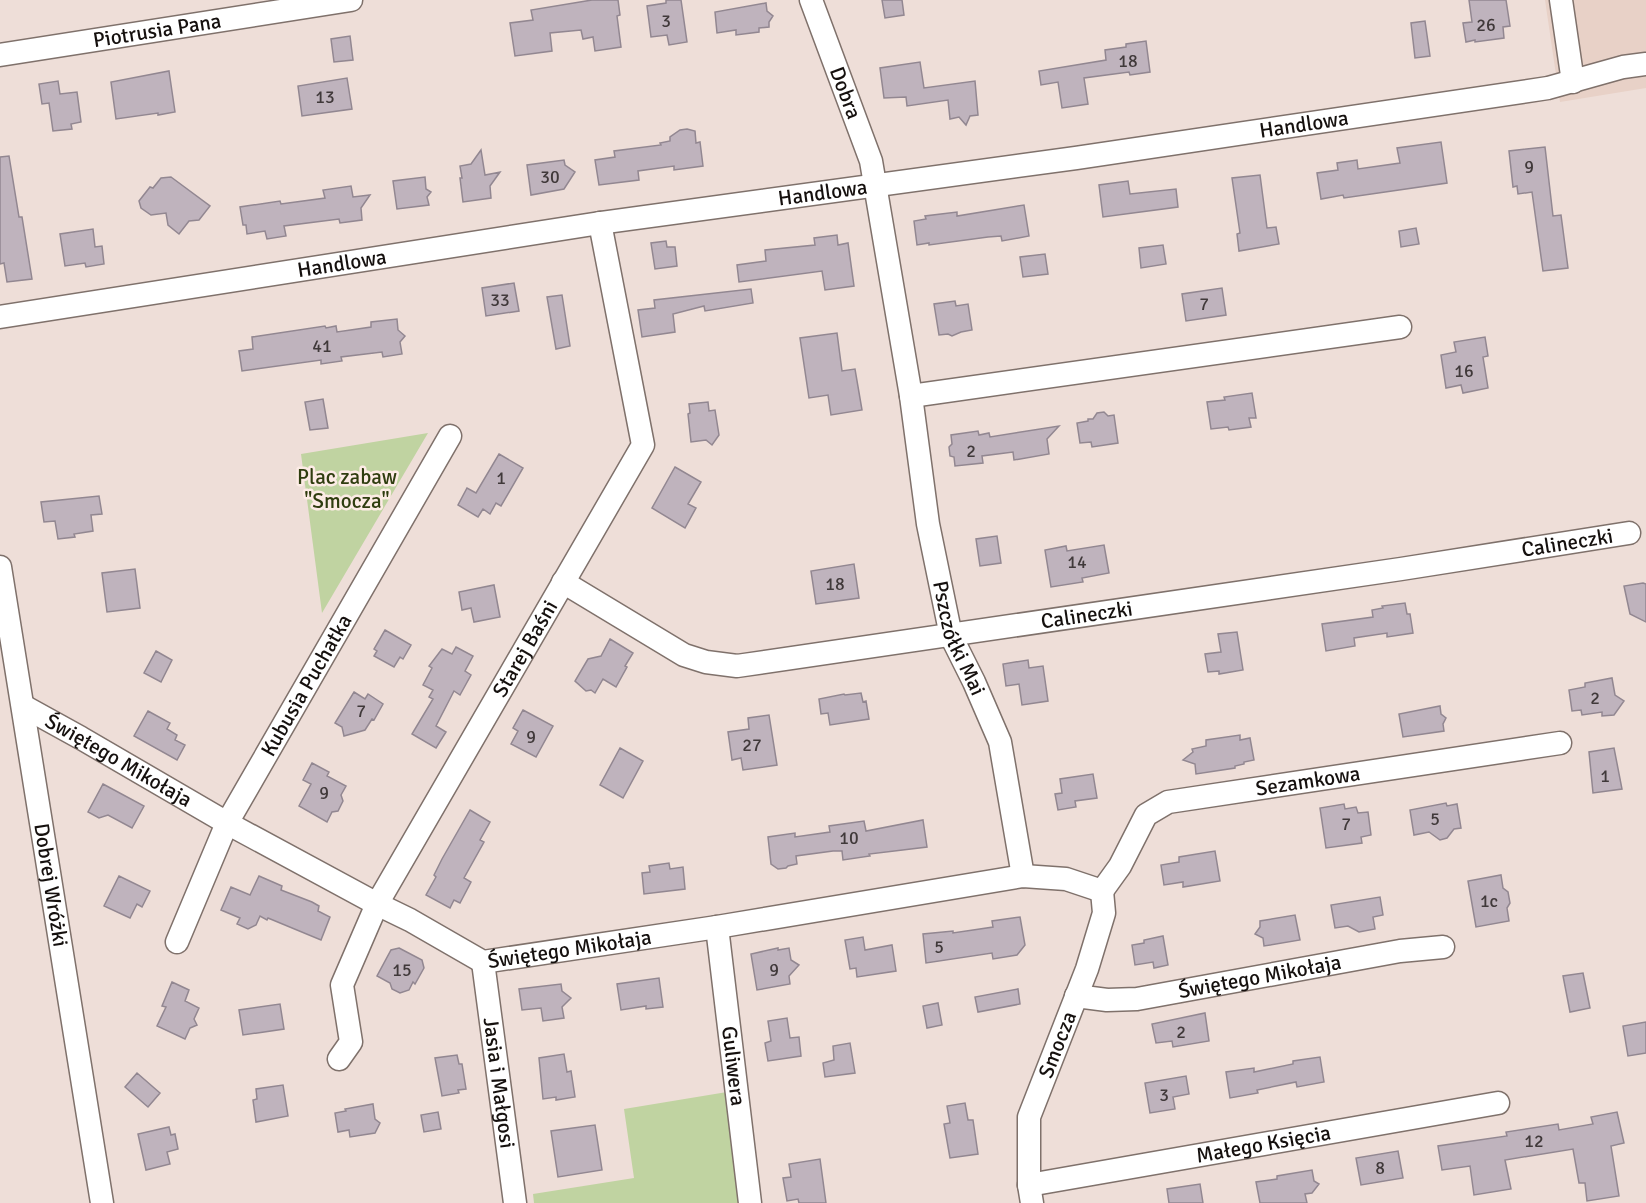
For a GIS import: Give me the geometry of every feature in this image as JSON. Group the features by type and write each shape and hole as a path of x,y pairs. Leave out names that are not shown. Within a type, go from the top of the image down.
{"street":[{"name":"Piotrusia Pana","path":"0,55 351,0"},
{"name":"Dobra","path":"811,0 869,156 875,186"},
{"path":"1561,0 1573,82"},
{"name":"Handlowa","path":"0,317 600,223 1076,158 1539,90 1623,67 1646,64"},
{"name":"Pszczółki Mai","path":"875,186 910,396 928,524 951,636 1000,742 1023,876"},
{"name":"Starej Baśni","path":"339,1059 351,1042 342,985 377,904 643,445 600,223"},
{"path":"910,396 1400,327"},
{"name":"Kubusia Puchatka","path":"177,942 227,823 450,436"},
{"name":"Calineczki","path":"563,582 684,655 706,662 737,666 1390,571 1629,533"},
{"name":"Dobrej Wróżki","path":"0,567 2,594 23,706 102,1203"},
{"name":"Świętego Mikołaja","path":"23,706 227,823 410,920 483,962 717,927 1023,876 1066,879 1102,891"},
{"name":"Sezamkowa","path":"1102,891 1120,866 1146,815 1168,802 1560,742"},
{"name":"Smocza","path":"1031,1194 1029,1117 1076,996 1104,913 1102,891"},
{"name":"Guliwera","path":"717,927 750,1203"},
{"name":"Świętego Mikołaja","path":"1076,996 1107,1000 1137,999 1400,951 1443,947"},
{"name":"Jasia i Małgosi","path":"483,962 515,1203"},
{"name":"Małego Księcia","path":"1031,1194 1498,1102"}],"shaded area":[{"path":"1545,0 1646,0 1646,88 1560,102"}],"green space":[{"name":"Plac zabaw \"Smocza\"","path":"428,433 322,613 301,454"},
{"path":"727,1092 739,1203 534,1203 533,1194 634,1178 624,1109"}],"building":[{"path":"592,0 618,0 620,15 617,16 621,47 595,51 593,37 583,39 581,30 550,33 552,51 515,56 510,23 533,20 531,10"},
{"path":"666,0 681,0 687,42 669,45 667,35 651,37 647,6 666,3"},
{"path":"882,0 902,0 904,15 885,18"},
{"path":"1469,0 1506,0 1510,26 1503,27 1504,38 1466,42 1463,23 1472,22"},
{"path":"766,3 767,11 773,16 769,27 759,28 759,32 736,35 736,30 717,33 715,12"},
{"path":"1425,21 1430,56 1415,58 1411,23"},
{"path":"350,36 353,60 334,62 331,39"},
{"path":"1146,41 1150,72 1130,75 1129,72 1084,78 1088,104 1062,108 1058,82 1041,85 1039,71 1106,60 1105,50"},
{"path":"920,62 924,88 975,81 978,115 970,116 966,125 959,117 950,119 948,100 907,106 906,97 884,98 880,68"},
{"path":"169,71 175,112 116,119 111,82"},
{"path":"347,78 352,109 302,116 298,86"},
{"path":"58,81 60,94 77,92 81,122 71,124 72,129 53,131 49,103 42,104 39,84"},
{"path":"680,130 695,131 696,143 700,142 703,166 674,170 674,166 638,171 639,180 599,185 595,160 615,157 614,151 661,145 660,143 670,141 670,137"},
{"path":"1441,142 1447,183 1344,198 1343,195 1321,199 1317,173 1338,170 1337,163 1357,160 1358,169 1400,163 1397,148"},
{"path":"1545,147 1553,216 1561,215 1568,268 1543,271 1532,192 1518,194 1517,186 1513,187 1509,151"},
{"path":"481,150 485,175 500,172 490,186 491,198 463,202 460,166 471,164"},
{"path":"9,156 32,279 7,282 4,263 0,264 0,157"},
{"path":"564,160 565,165 575,172 564,189 531,195 527,165"},
{"path":"1260,175 1267,228 1276,227 1279,244 1239,251 1237,234 1240,233 1232,178"},
{"path":"171,177 210,206 199,220 189,221 179,234 168,225 166,213 151,215 141,208 139,201 161,178"},
{"path":"425,177 426,189 431,192 427,197 429,205 397,209 393,181"},
{"path":"1128,181 1130,194 1176,189 1178,207 1103,217 1099,185"},
{"path":"351,186 353,197 370,195 361,208 362,220 340,223 339,219 284,226 286,236 267,239 265,231 247,234 246,225 243,225 240,207 325,198 323,190"},
{"path":"1024,205 1029,236 1002,241 1001,236 917,245 914,221 926,219 925,216 957,212 957,216"},
{"path":"1416,228 1419,244 1401,247 1399,231"},
{"path":"93,229 95,247 102,246 104,264 86,267 85,263 65,266 60,234"},
{"path":"837,235 838,245 848,243 854,286 825,290 822,271 739,282 737,265 766,261 765,250 815,245 814,238"},
{"path":"666,241 667,247 675,247 677,266 655,269 651,243"},
{"path":"1163,245 1166,264 1141,268 1139,248"},
{"path":"1045,254 1048,274 1023,277 1020,257"},
{"path":"514,283 519,311 486,316 482,288"},
{"path":"1222,288 1226,315 1186,321 1182,294"},
{"path":"751,289 753,303 705,311 704,306 673,314 675,332 642,337 638,310 655,308 654,300"},
{"path":"562,295 570,346 556,349 547,297"},
{"path":"955,301 956,306 968,304 972,330 952,336 939,335 934,304"},
{"path":"397,319 398,330 405,336 400,342 402,354 383,357 382,352 341,357 342,361 321,364 321,360 242,371 239,351 253,349 252,337 325,326 326,328 336,326 337,332 371,327 371,322"},
{"path":"837,333 842,371 855,369 862,410 831,415 828,395 809,398 800,338"},
{"path":"1485,337 1488,356 1483,357 1488,388 1463,393 1461,385 1446,388 1441,355 1456,352 1454,342"},
{"path":"1252,393 1256,418 1249,418 1251,427 1229,430 1228,427 1211,429 1207,402"},
{"path":"323,399 328,428 310,430 305,402"},
{"path":"708,402 709,411 715,410 719,435 712,445 706,440 691,442 689,404"},
{"path":"1104,412 1108,416 1114,415 1118,443 1092,447 1091,442 1080,443 1077,423 1093,419 1097,413"},
{"path":"1059,426 1047,439 1049,454 1014,460 1013,452 982,456 983,463 955,466 954,457 950,456 951,435 978,431 979,435 989,433 990,437"},
{"path":"499,454 523,468 501,506 496,503 490,514 483,509 478,517 458,505 467,488 476,493"},
{"path":"675,467 701,482 688,504 696,508 685,528 652,508"},
{"path":"99,496 102,514 91,515 93,531 74,534 75,537 58,539 55,521 44,522 41,502"},
{"path":"997,536 1001,563 980,566 976,539"},
{"path":"1104,545 1109,573 1082,578 1083,582 1051,587 1045,550 1066,546 1067,551"},
{"path":"854,564 859,598 816,604 811,571"},
{"path":"135,569 140,608 107,612 102,573"},
{"path":"1646,584 1646,622 1630,614 1624,586"},
{"path":"494,585 500,617 474,622 471,608 462,610 459,592"},
{"path":"1405,603 1407,614 1410,614 1413,633 1387,637 1387,633 1354,638 1355,646 1326,651 1322,624 1373,617 1372,610 1383,608 1382,606"},
{"path":"385,630 411,645 403,659 400,657 394,667 374,656 377,651 374,649"},
{"path":"1237,632 1243,670 1219,674 1219,671 1208,672 1205,654 1221,652 1218,634"},
{"path":"610,639 633,653 625,666 627,667 616,687 603,679 595,693 591,690 586,691 575,681 588,659 601,656"},
{"path":"456,647 473,656 465,671 471,675 460,695 454,691 436,726 446,732 436,748 412,734 433,699 429,697 433,690 423,685 432,668 429,666 442,649 452,654"},
{"path":"156,651 172,660 161,682 144,673"},
{"path":"1028,660 1029,668 1043,666 1048,701 1022,705 1019,684 1006,686 1003,664"},
{"path":"1612,678 1615,695 1624,701 1614,715 1602,716 1602,712 1582,715 1581,710 1572,711 1569,690 1585,687 1585,683"},
{"path":"354,692 365,699 368,694 383,704 365,730 344,736 342,727 335,723"},
{"path":"861,693 863,702 866,701 869,719 830,725 828,713 821,714 819,699"},
{"path":"1440,706 1441,714 1446,718 1443,724 1444,731 1403,737 1399,714"},
{"path":"523,710 553,726 536,757 511,744 518,731 513,728"},
{"path":"148,711 170,723 167,729 177,735 175,740 185,745 177,760 134,736"},
{"path":"769,715 777,765 743,770 741,758 732,760 728,732 749,729 748,718"},
{"path":"1240,735 1240,740 1250,738 1254,760 1244,762 1235,768 1196,774 1195,764 1183,760 1193,752 1192,749 1206,746 1206,740"},
{"path":"620,748 643,761 623,798 600,785"},
{"path":"1614,748 1622,789 1593,793 1589,752"},
{"path":"312,763 329,772 327,776 346,786 341,795 343,801 338,811 332,812 327,822 299,806 311,784 303,780"},
{"path":"1093,774 1097,798 1075,801 1076,807 1058,810 1055,794 1062,793 1060,779"},
{"path":"103,784 144,806 132,828 108,815 99,818 88,812"},
{"path":"1446,803 1447,806 1457,804 1461,828 1454,829 1447,838 1440,840 1429,832 1414,835 1410,810"},
{"path":"1344,804 1345,809 1356,807 1358,813 1368,812 1371,835 1361,837 1362,843 1326,848 1320,808"},
{"path":"470,810 490,822 480,840 484,842 464,878 471,882 460,903 454,900 450,908 426,895 436,877 434,875 442,859"},
{"path":"923,820 927,847 869,854 870,856 843,860 842,851 833,851 796,856 797,864 786,868 778,869 771,864 768,837 795,833 795,837 830,832 829,826 864,821 866,831"},
{"path":"1215,851 1220,881 1183,887 1183,882 1164,885 1161,865 1179,862 1179,857"},
{"path":"669,863 670,869 683,867 685,889 644,894 642,873 650,872 649,866"},
{"path":"1501,875 1503,888 1508,892 1510,903 1507,908 1509,921 1476,927 1468,881"},
{"path":"119,876 150,891 142,907 137,904 130,918 104,906"},
{"path":"259,876 282,886 281,890 319,906 318,911 330,917 321,940 260,916 256,925 248,929 237,924 240,918 221,910 231,887 250,895"},
{"path":"1380,897 1383,915 1373,917 1375,929 1359,932 1348,926 1335,928 1331,905"},
{"path":"1295,915 1300,940 1264,946 1263,938 1255,934 1260,927 1260,921"},
{"path":"1020,917 1025,945 1017,955 993,959 992,953 926,963 923,934 953,931 953,933 993,927 992,921"},
{"path":"1163,936 1168,965 1154,968 1153,962 1135,965 1132,945"},
{"path":"863,937 865,950 892,945 896,971 857,977 856,968 850,969 845,940"},
{"path":"399,948 422,960 424,968 415,984 413,982 409,990 400,993 392,989 390,983 377,976 391,950"},
{"path":"778,948 778,950 789,948 791,960 799,965 789,976 790,984 757,990 751,954"},
{"path":"1583,973 1590,1008 1570,1012 1563,976"},
{"path":"659,978 663,1007 646,1009 646,1006 621,1010 617,984"},
{"path":"172,982 189,990 185,1001 199,1008 194,1019 197,1025 190,1028 185,1039 157,1026 166,1007 162,1006"},
{"path":"561,984 562,991 571,998 562,1007 564,1018 543,1021 541,1008 522,1010 519,989"},
{"path":"1018,989 1020,1004 978,1012 975,997"},
{"path":"938,1003 942,1025 927,1028 923,1006"},
{"path":"280,1004 284,1029 243,1035 239,1010"},
{"path":"1205,1013 1209,1041 1173,1047 1172,1041 1156,1043 1152,1024"},
{"path":"787,1018 790,1038 799,1037 801,1056 768,1061 765,1043 771,1041 768,1021"},
{"path":"1646,1022 1646,1053 1628,1056 1623,1026"},
{"path":"850,1043 855,1073 825,1077 823,1063 834,1060 833,1046"},
{"path":"564,1054 567,1072 571,1071 575,1097 556,1100 556,1097 543,1099 539,1058"},
{"path":"457,1055 459,1064 462,1064 466,1089 458,1090 459,1093 442,1096 435,1058"},
{"path":"1320,1057 1324,1082 1297,1087 1296,1082 1230,1098 1226,1072 1254,1068 1254,1072 1293,1064 1293,1061"},
{"path":"137,1073 160,1093 148,1107 125,1087"},
{"path":"1186,1076 1189,1094 1173,1097 1175,1109 1150,1113 1145,1083"},
{"path":"283,1085 288,1116 256,1122 253,1100 257,1099 256,1089"},
{"path":"965,1103 968,1120 973,1120 978,1154 950,1158 944,1124 950,1123 947,1106"},
{"path":"373,1104 375,1119 380,1123 375,1133 350,1137 349,1130 338,1132 335,1113"},
{"path":"438,1112 441,1129 424,1132 421,1115"},
{"path":"1617,1112 1624,1143 1611,1146 1619,1196 1587,1201 1585,1183 1579,1183 1573,1149 1505,1160 1511,1189 1474,1195 1470,1166 1442,1170 1438,1146 1507,1136 1506,1132 1558,1124 1559,1130 1593,1124 1591,1117"},
{"path":"595,1125 602,1170 558,1177 551,1131"},
{"path":"169,1127 171,1135 175,1134 178,1149 167,1152 170,1164 146,1170 138,1134"},
{"path":"1398,1151 1403,1178 1361,1185 1356,1158"},
{"path":"820,1159 826,1203 799,1203 798,1199 787,1201 783,1178 791,1177 789,1164"},
{"path":"1312,1170 1314,1181 1319,1184 1312,1193 1305,1194 1307,1203 1260,1203 1256,1182"},
{"path":"1200,1184 1203,1203 1169,1203 1167,1189"}]}
